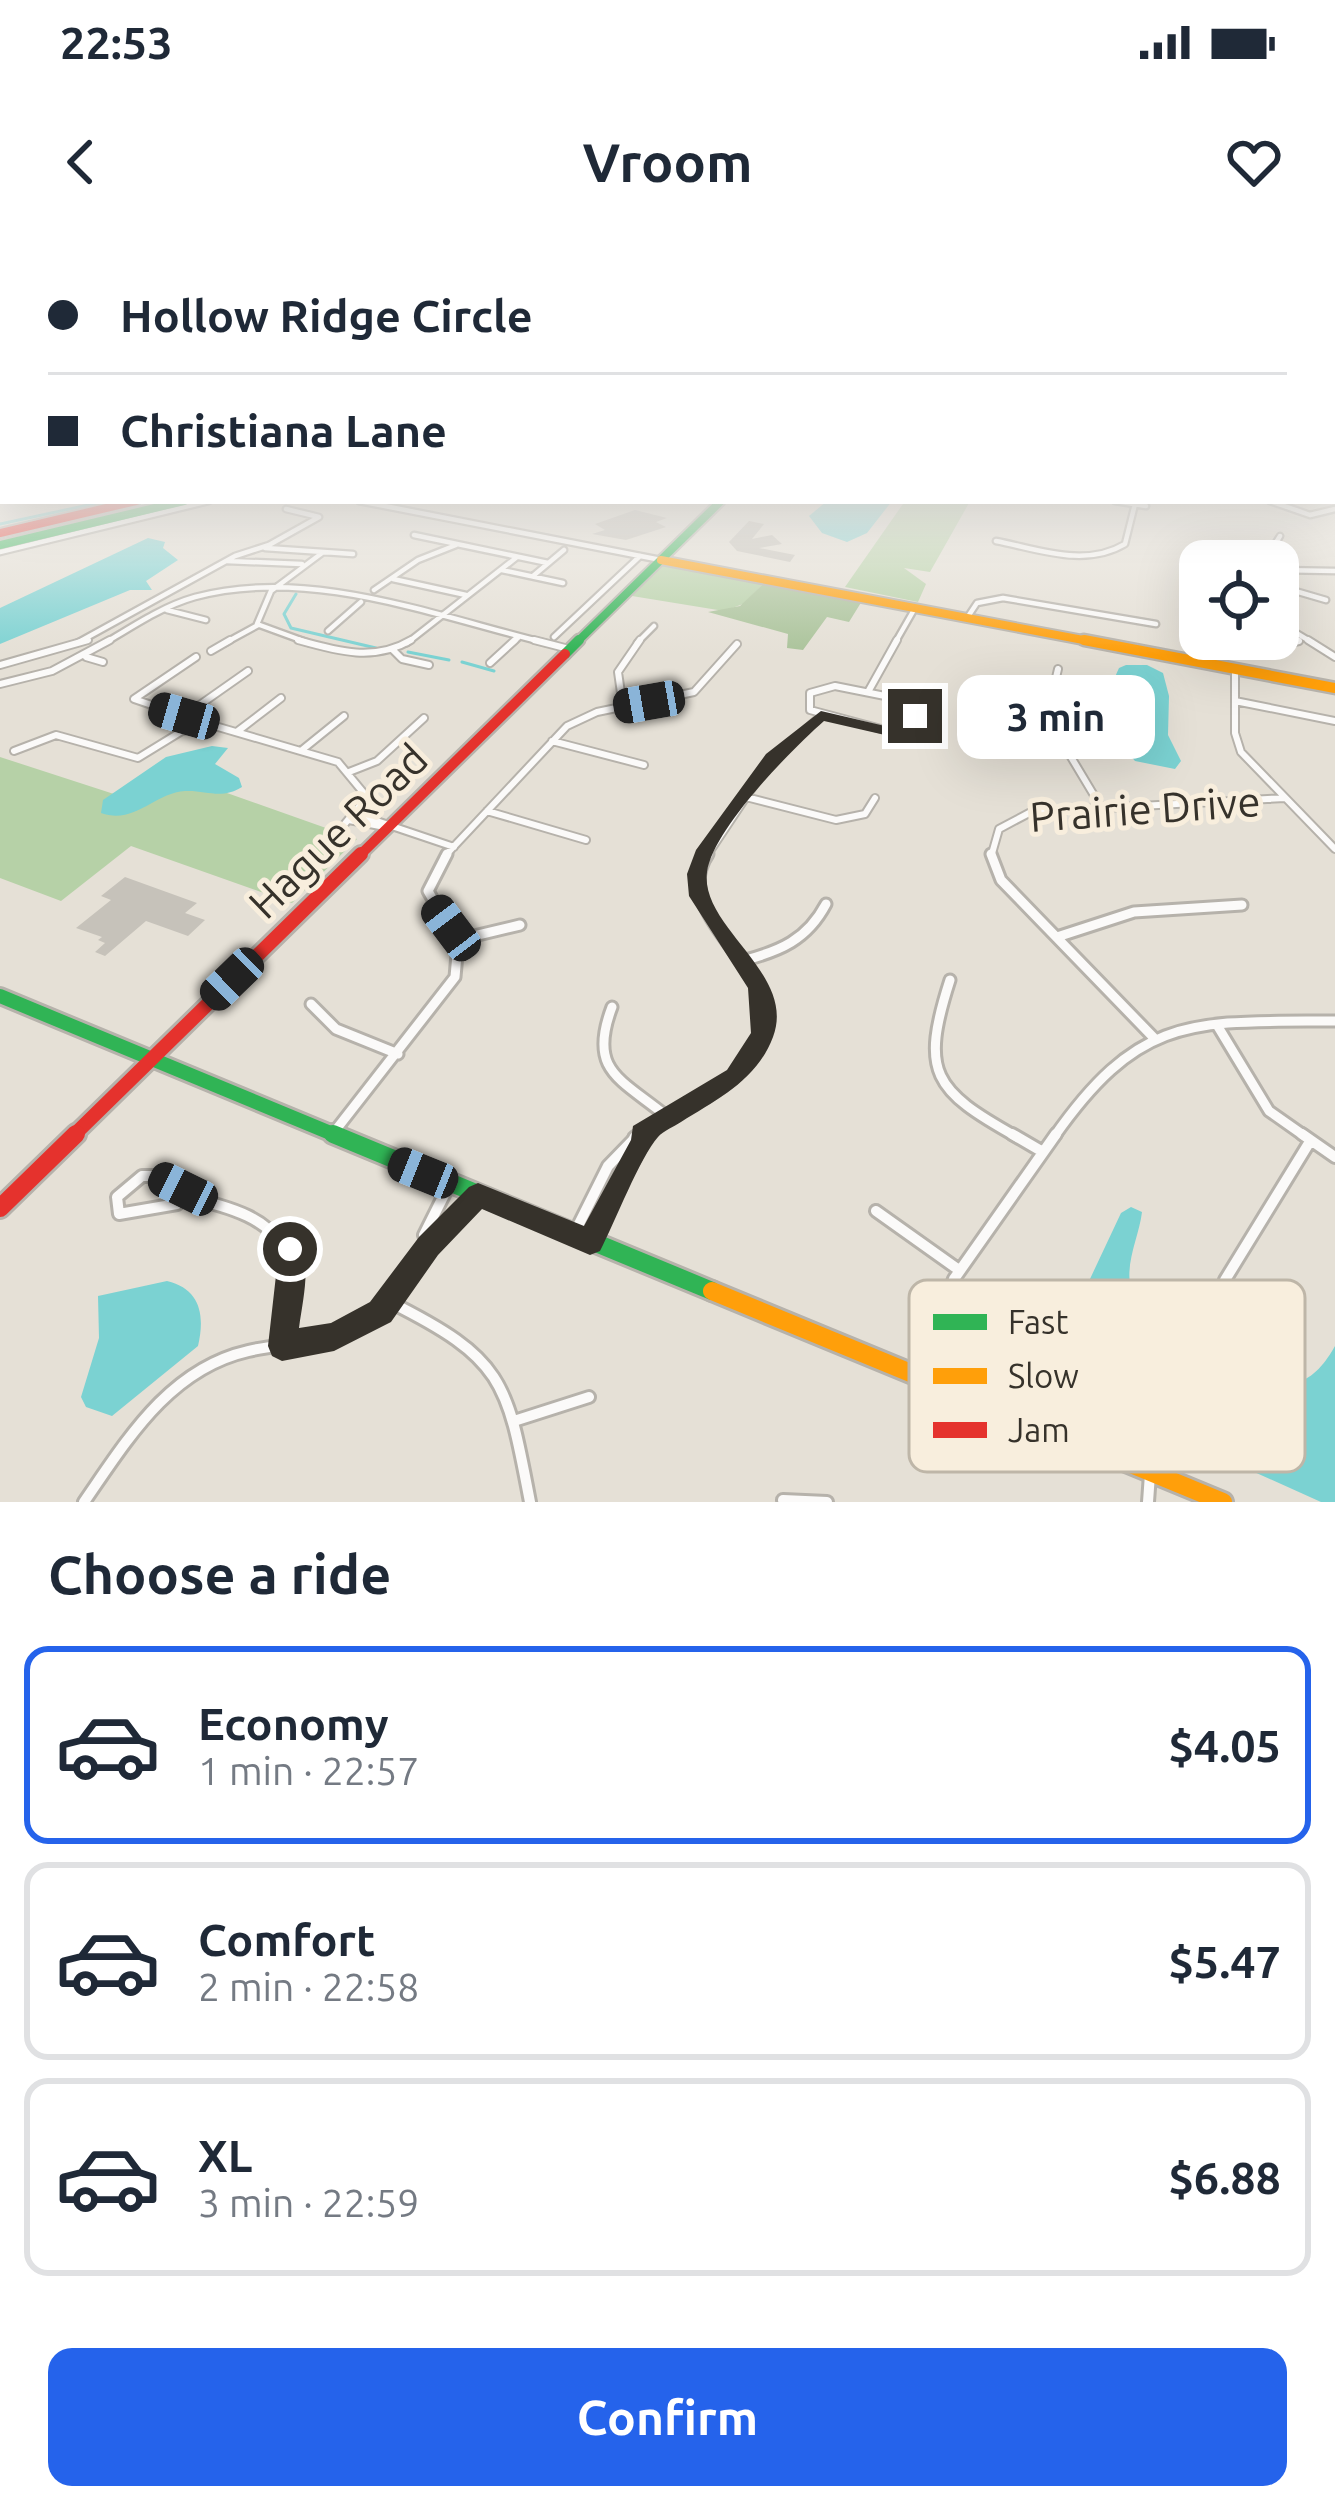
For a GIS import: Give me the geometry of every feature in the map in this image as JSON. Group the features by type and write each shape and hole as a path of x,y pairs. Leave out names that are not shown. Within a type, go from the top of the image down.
{"main road":[{"path":"0,548 40,538"},
{"name":"Hague Road","path":"0,1208 683,538"},
{"path":"661,560 1335,688"},
{"path":"0,996 330,1137 909,1372"},
{"path":"1150,1472 1223,1502"}],"street":[{"path":"0,548 45,538"},
{"path":"273,538 278,540"},
{"path":"0,664 102,633 226,561 282,538"},
{"path":"428,538 548,563"},
{"path":"547,538 661,560"},
{"path":"997,542 1072,554 1110,554 1126,538"},
{"path":"374,590 418,560 458,544"},
{"path":"264,547 353,554"},
{"path":"532,576 564,550"},
{"path":"258,626 258,614 278,585 322,553"},
{"path":"554,637 640,556"},
{"path":"211,651 258,626 350,654 393,650 517,557"},
{"path":"226,561 306,564"},
{"path":"1299,568 1335,571"},
{"path":"501,570 563,583"},
{"path":"391,579 468,596"},
{"path":"0,684 52,673 165,610 222,590 278,585 570,649"},
{"path":"1299,592 1326,600"},
{"path":"968,618 977,603 1003,598 1156,624"},
{"path":"328,631 362,601"},
{"path":"868,692 915,608"},
{"path":"165,610 206,620"},
{"path":"623,707 614,689 616,671 653,626"},
{"path":"102,633 118,637"},
{"path":"490,663 519,637"},
{"path":"1300,640 1335,657"},
{"path":"330,1137 451,986 459,964 457,940 427,888 433,871 552,741 581,718 697,691 737,644"},
{"path":"393,650 409,662 429,665"},
{"path":"85,657 103,662"},
{"path":"191,728 184,716 134,700 196,657"},
{"path":"1058,669 1046,707 1049,723 1102,808"},
{"path":"1235,669 1235,736 1241,752 1335,849"},
{"path":"184,716 248,671"},
{"path":"838,686 905,703 914,711 913,722 885,730 821,716 806,701 815,689 838,686"},
{"path":"236,732 281,698"},
{"path":"1235,701 1335,722"},
{"path":"301,752 344,716"},
{"path":"574,1234 616,1158 665,1115 725,1085 755,1052 764,1031 764,1000 706,910 697,880 703,854 772,757 821,716"},
{"path":"349,772 378,760 424,718"},
{"path":"14,751 56,736 138,758 191,728 212,725 338,762 368,797 350,820 454,847"},
{"path":"552,741 644,765"},
{"path":"746,797 843,820 865,814 874,798"},
{"name":"Prairie Drive","path":"1154,1039 996,872 990,840 1001,825 1022,814 1285,798"},
{"path":"487,811 586,840"},
{"path":"742,961 798,943 815,927 826,904"},
{"path":"1057,937 1138,911 1242,905"},
{"path":"457,940 520,925"},
{"path":"950,980 932,1042 940,1076 963,1101 1043,1152"},
{"path":"311,1004 336,1029 398,1054"},
{"path":"612,1007 599,1047 606,1068 665,1115"},
{"path":"954,1280 1103,1071 1154,1039 1217,1025 1335,1022"},
{"path":"1217,1025 1257,1097 1309,1143 1335,1157"},
{"path":"590,1242 644,1141 642,1134"},
{"path":"1225,1280 1309,1143"},
{"path":"185,1197 183,1189 148,1175 132,1181 115,1208 130,1216 185,1197 208,1201 275,1232 288,1245 293,1269 282,1346"},
{"path":"428,1246 424,1235 450,1184"},
{"path":"84,1502 141,1421 173,1388 221,1359 346,1333 391,1302 428,1246 478,1195"},
{"path":"876,1211 959,1270"},
{"path":"391,1302 479,1349 502,1382 530,1502"},
{"path":"514,1421 589,1397"},
{"path":"1148,1502 1150,1472"},
{"path":"783,1499 827,1502"}],"green space":[{"path":"879,538 949,538 930,572 904,568 926,584 918,602 845,587"},
{"path":"664,562 765,582 743,604 724,611 632,596"},
{"path":"765,582 862,601 849,622 827,617 803,650 787,648 788,634 708,612 740,606"},
{"path":"0,757 117,795 193,781 357,839 292,903 131,846 61,901 0,878"}],"water":[{"path":"148,538 165,542 163,548 178,560 146,581 152,590 130,590 0,644 0,608"},
{"path":"1147,665 1163,673 1169,696 1168,735 1181,761 1175,769 1135,761 1114,728 1111,693 1119,668"},
{"path":"212,746 228,748 215,764 239,778 242,787 221,794 174,793 124,815 101,813 103,800 166,757"},
{"path":"1131,1207 1142,1212 1130,1280 1090,1280 1121,1213"},
{"path":"167,1281 187,1290 198,1305 198,1346 112,1416 86,1407 81,1397 99,1338 98,1296"},
{"path":"1335,1346 1335,1502 1321,1502 1254,1472 1305,1472 1305,1378"}],"building":[{"path":"733,538 775,538 782,544 759,548 795,555 790,562 737,551 729,542"},
{"path":"125,877 197,903 185,913 205,920 188,936 146,921 105,956 95,952 105,943 98,940 102,937 76,928 111,900 101,896"}],"waterway":[{"path":"0,549 47,538"},
{"path":"296,594 284,614 291,628 376,648"},
{"path":"408,652 449,660"},
{"path":"462,662 494,671"}],"traffic: fast":[{"path":"0,545 30,538"},
{"path":"565,654 683,538"},
{"path":"0,996 712,1291"}],"traffic: slow":[{"path":"661,560 1335,688"},
{"path":"712,1291 909,1372"},
{"path":"1150,1472 1223,1502"}],"traffic: jam":[{"path":"0,1208 565,654"}],"route":[{"path":"290,1249 293,1269 282,1346 334,1337 380,1312 404,1287 428,1246 437,1243 478,1195 590,1242 644,1141 642,1134 665,1115 735,1077 752,1059 763,1035 764,1000 759,987 699,896 697,874 703,854 731,821 772,757 821,716 885,730 908,726 915,716"}]}
